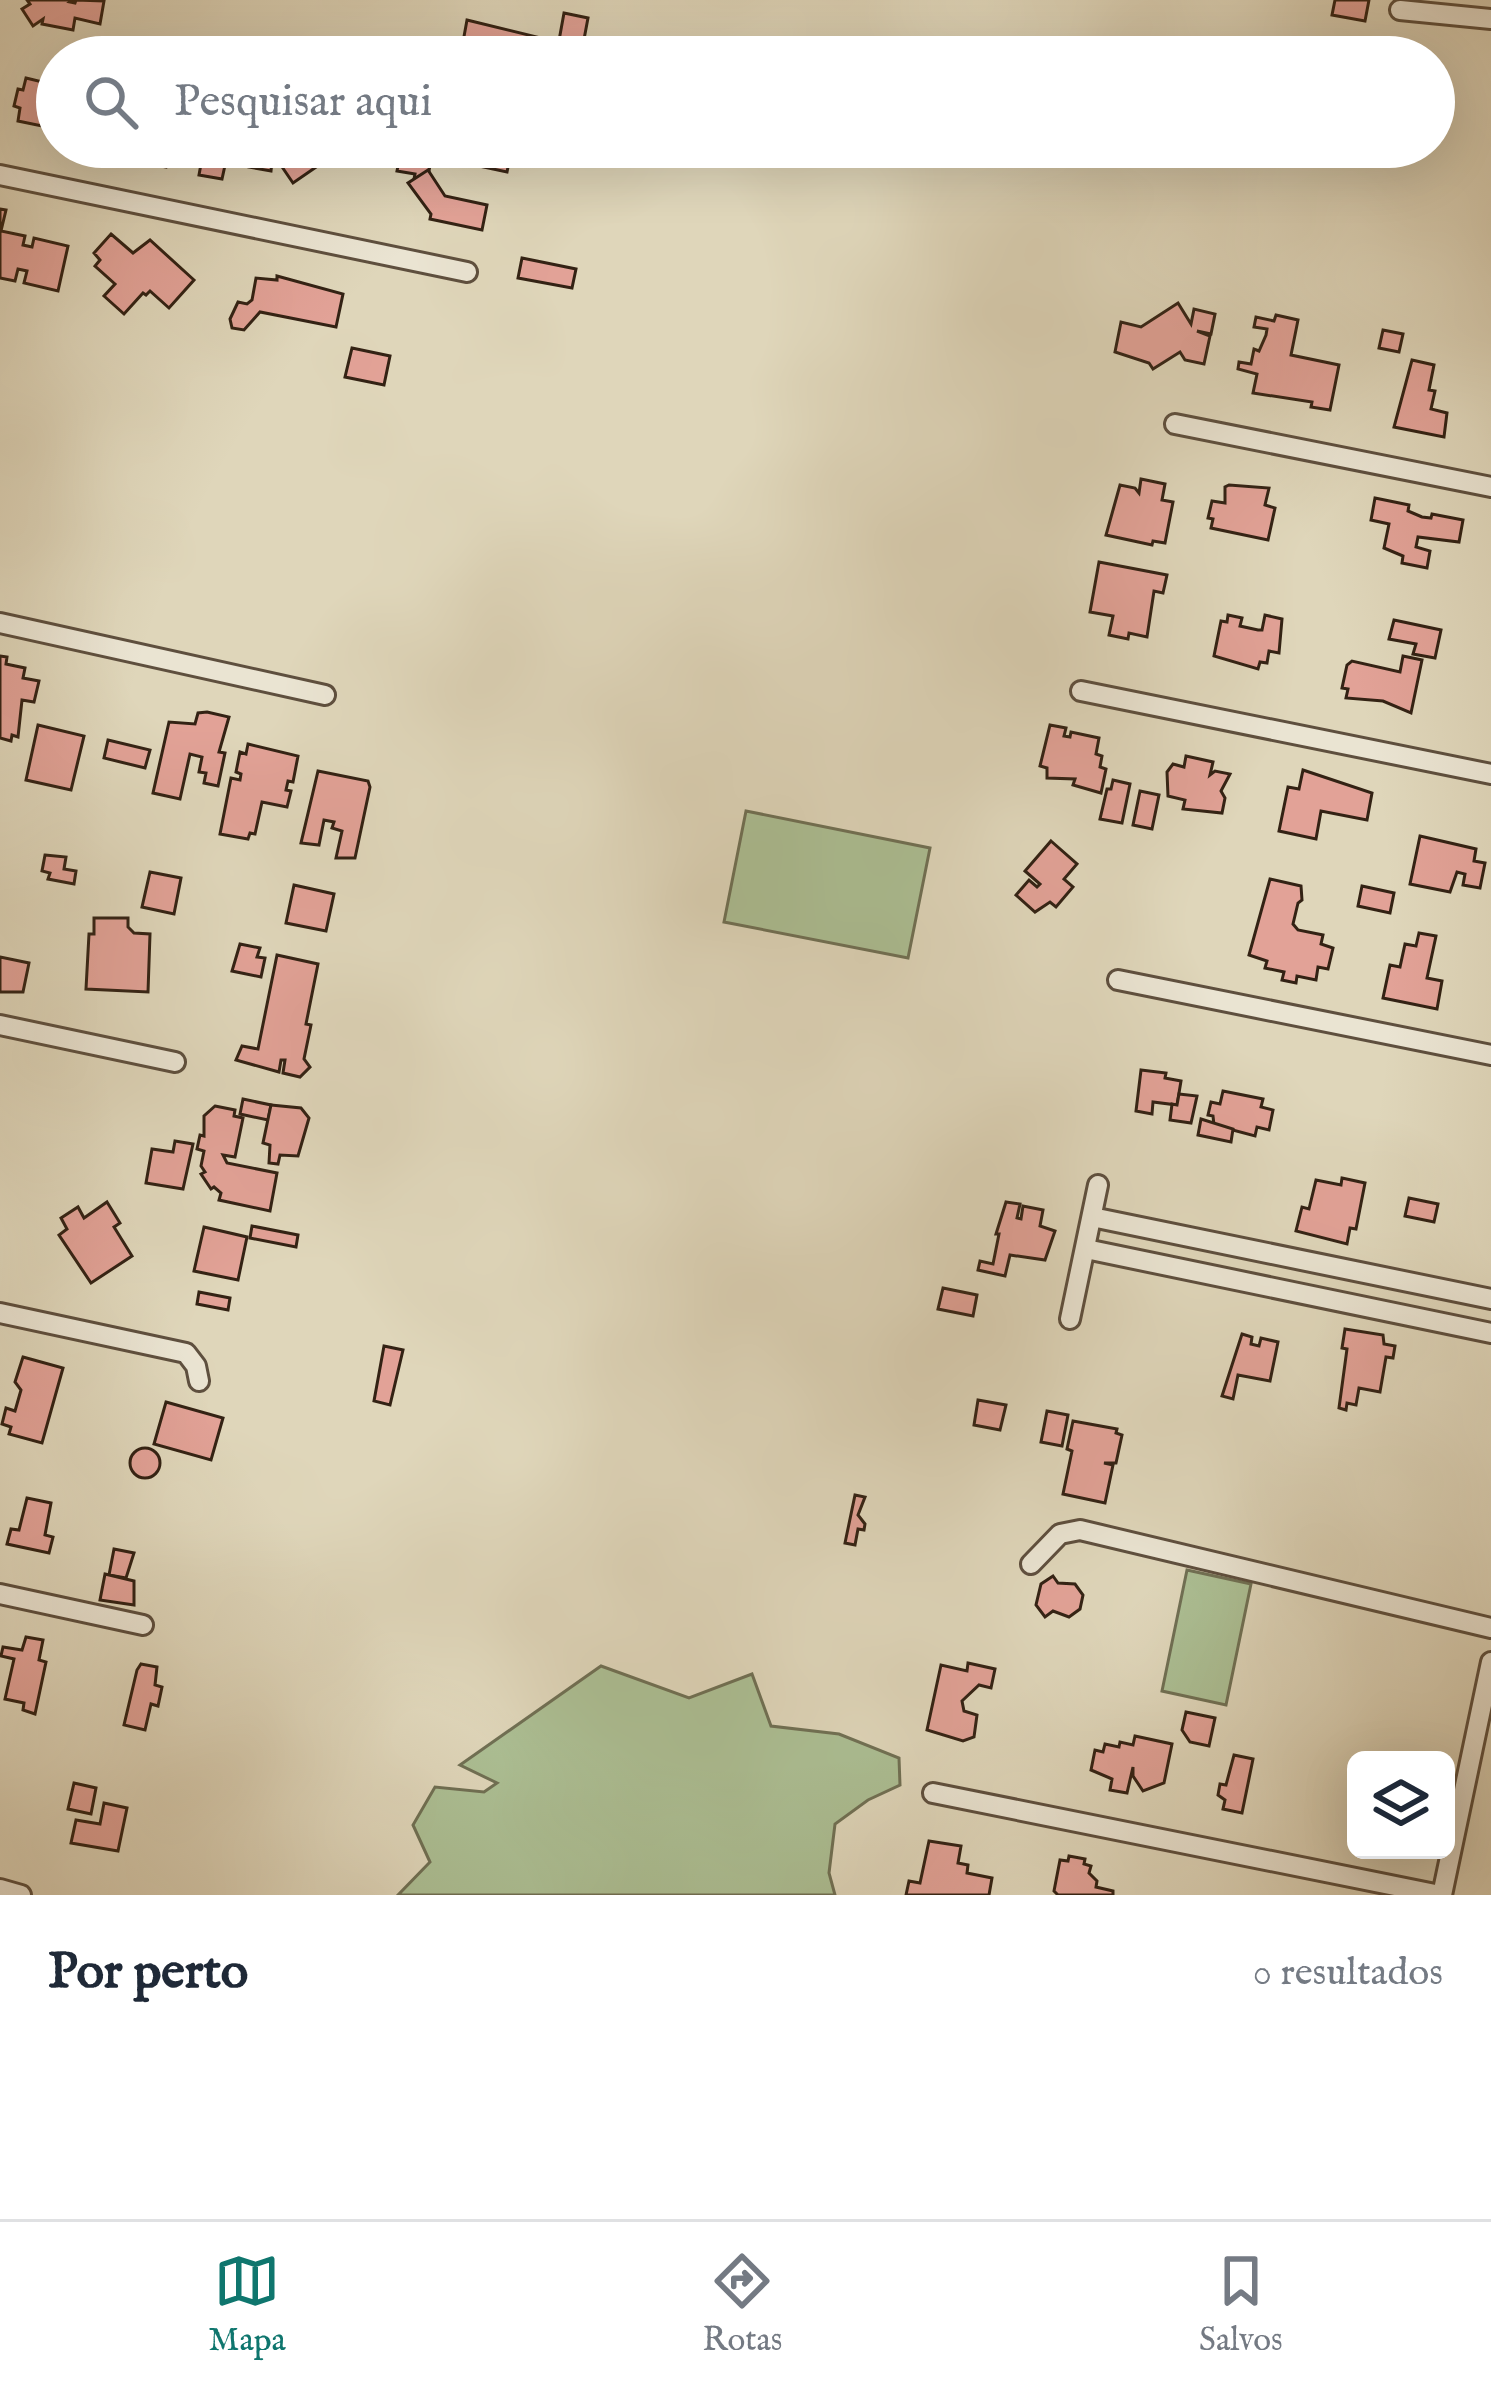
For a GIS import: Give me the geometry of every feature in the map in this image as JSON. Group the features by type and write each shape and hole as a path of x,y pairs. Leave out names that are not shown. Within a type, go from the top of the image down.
{"street":[{"path":"1400,10 1491,19"},
{"path":"0,176 467,272"},
{"path":"1175,424 1491,487"},
{"path":"0,623 325,695"},
{"path":"1081,691 1491,774"},
{"path":"1118,980 1491,1054"},
{"path":"0,1025 175,1063"},
{"path":"1070,1319 1098,1185"},
{"path":"1092,1217 1484,1298 1469,1328"},
{"path":"1085,1249 1491,1333"},
{"path":"1273,1288 1280,1256"},
{"path":"0,1312 186,1354 196,1366 199,1381"},
{"path":"1030,1564 1060,1534 1080,1530 1491,1628"},
{"path":"0,1594 143,1625"},
{"path":"933,1793 1441,1895 1491,1662"},
{"path":"0,1889 21,1895"}],"green space":[{"path":"746,811 930,848 908,958 724,922"},
{"path":"1187,1570 1251,1584 1226,1705 1162,1691"},
{"path":"601,1666 689,1698 752,1674 771,1726 839,1734 899,1758 900,1785 868,1800 835,1824 829,1873 835,1895 398,1895 430,1862 413,1825 435,1787 484,1792 497,1783 460,1765"}],"building":[{"path":"27,0 104,1 100,24 75,18 73,30 42,24 43,19 33,26 22,9 30,4"},
{"path":"1335,0 1369,0 1365,21 1332,15"},
{"path":"564,13 588,18 585,36 560,36"},
{"path":"467,20 533,36 464,36"},
{"path":"26,78 36,80 36,125 18,121 20,108 14,106 18,89 23,90"},
{"path":"200,168 224,168 222,179 199,175"},
{"path":"283,168 315,168 293,183"},
{"path":"430,168 414,179 415,174 397,171"},
{"path":"428,170 445,196 487,205 482,230 430,219 408,183"},
{"path":"0,209 6,210 1,231 25,236 23,245 32,247 34,238 68,246 58,291 24,283 27,271 18,269 15,281 0,278"},
{"path":"111,234 133,253 150,240 194,280 169,308 150,291 124,314 104,296 115,284 95,266 100,260 94,253"},
{"path":"522,258 576,269 572,288 518,278"},
{"path":"277,276 343,294 336,327 260,312 244,330 232,328 230,319 238,302 252,300 256,278 277,280"},
{"path":"1178,303 1191,324 1194,309 1215,314 1211,334 1197,331 1210,336 1204,364 1185,360 1180,352 1153,369 1149,363 1115,352 1121,322 1141,327"},
{"path":"1276,315 1298,320 1291,355 1339,365 1330,410 1311,407 1312,402 1253,393 1257,374 1238,369 1239,362 1251,364 1254,349 1259,351 1266,335 1267,329 1254,327 1256,317 1274,321"},
{"path":"1383,330 1403,334 1399,352 1379,348"},
{"path":"352,348 390,356 384,385 345,377"},
{"path":"1412,360 1434,365 1431,409 1447,413 1444,437 1394,427"},
{"path":"1141,479 1165,484 1162,500 1173,502 1165,543 1153,541 1152,545 1106,535 1120,485 1139,493"},
{"path":"1229,485 1269,488 1265,505 1275,508 1268,540 1211,528 1212,501 1225,503"},
{"path":"1375,498 1409,505 1408,511 1422,517 1432,514 1463,520 1459,542 1418,537 1416,547 1430,551 1427,568 1402,563 1403,556 1384,548 1389,524 1371,520"},
{"path":"1099,562 1167,575 1163,593 1154,591 1147,637 1109,635 1113,616 1090,612"},
{"path":"1228,615 1242,618 1240,626 1258,630 1262,630 1265,615 1282,619 1279,653 1269,651 1267,663 1260,662 1258,669 1214,656 1221,621 1227,622"},
{"path":"1394,620 1441,630 1435,658 1413,654 1416,644 1389,639"},
{"path":"0,656 7,657 6,664 25,668 23,678 39,681 34,702 22,700 18,737 12,735 11,741 0,738"},
{"path":"1403,656 1422,660 1411,713 1383,701 1346,698 1348,689 1342,688 1352,661 1400,672"},
{"path":"198,713 229,717 219,752 225,753 218,786 204,783 206,773 199,772 202,757 190,754 180,799 153,793 169,722 195,724"},
{"path":"38,725 84,736 71,790 26,780"},
{"path":"1050,725 1066,728 1064,736 1070,737 1071,732 1099,738 1096,754 1102,756 1100,767 1106,769 1101,793 1073,785 1075,779 1047,778 1047,768 1040,766"},
{"path":"108,740 150,750 145,768 104,758"},
{"path":"248,744 298,756 293,782 288,781 286,790 291,791 287,807 262,802 255,834 250,833 248,839 220,834 231,778 240,780 236,772 240,752 246,754"},
{"path":"1186,756 1213,762 1210,775 1215,771 1230,774 1221,791 1225,798 1222,813 1183,809 1185,800 1168,796 1167,772 1173,764 1184,767"},
{"path":"1303,770 1372,793 1367,820 1321,811 1316,839 1279,831 1288,787 1299,789"},
{"path":"318,771 368,781 355,858 336,858 342,831 332,828 334,822 324,820 319,845 301,843"},
{"path":"1113,780 1130,784 1122,823 1100,819"},
{"path":"1140,791 1159,795 1152,829 1133,825"},
{"path":"1420,836 1476,849 1474,861 1485,863 1480,888 1463,885 1465,874 1457,872 1450,892 1410,884"},
{"path":"1051,841 1077,864 1064,879 1073,887 1056,907 1050,902 1035,912 1016,895 1029,880 1037,887 1040,884 1025,871"},
{"path":"45,855 66,857 64,869 76,871 74,884 48,879 50,873 42,871"},
{"path":"150,872 181,878 174,914 142,907"},
{"path":"1270,879 1301,886 1302,900 1293,924 1298,930 1323,935 1321,944 1333,948 1328,969 1318,967 1316,980 1297,976 1296,983 1282,980 1284,972 1265,968 1267,961 1249,955"},
{"path":"294,885 334,894 326,931 286,923"},
{"path":"1362,886 1394,893 1390,913 1358,906"},
{"path":"94,918 128,918 134,933 150,934 148,992 86,989"},
{"path":"1419,933 1436,936 1427,978 1442,981 1437,1009 1383,998 1390,965 1400,967 1405,944 1416,946"},
{"path":"240,944 260,948 257,957 265,958 261,977 232,971"},
{"path":"277,955 318,964 306,1024 311,1025 304,1059 310,1067 300,1077 283,1073 285,1060 279,1072 236,1060 242,1046 258,1049"},
{"path":"0,957 29,963 23,992 0,992"},
{"path":"1141,1070 1166,1073 1165,1078 1181,1081 1177,1105 1153,1102 1152,1114 1136,1111"},
{"path":"1223,1091 1263,1099 1261,1107 1273,1110 1269,1130 1257,1127 1255,1136 1214,1125 1213,1116 1208,1115 1211,1102 1220,1104"},
{"path":"1179,1094 1197,1096 1191,1123 1170,1120"},
{"path":"243,1099 271,1105 268,1120 240,1114"},
{"path":"271,1105 301,1108 309,1118 298,1156 280,1155 278,1164 269,1163 270,1145 263,1143"},
{"path":"215,1106 235,1110 234,1116 243,1118 235,1157 223,1155 227,1163 277,1173 270,1211 219,1200 221,1193 211,1189 201,1174 205,1172 201,1166 204,1151 197,1149 200,1135 204,1136 204,1116"},
{"path":"1201,1119 1233,1129 1231,1142 1198,1135"},
{"path":"175,1141 193,1144 183,1189 146,1183 152,1149 173,1152"},
{"path":"1342,1178 1365,1183 1356,1229 1350,1228 1347,1244 1296,1231 1302,1207 1309,1209 1316,1180 1341,1185"},
{"path":"1409,1198 1438,1204 1434,1222 1405,1216"},
{"path":"107,1202 120,1223 114,1227 132,1256 91,1283 59,1235 67,1229 61,1218 78,1207 84,1218"},
{"path":"1006,1202 1020,1204 1017,1218 1021,1219 1023,1206 1043,1210 1040,1226 1055,1231 1045,1260 1010,1255 1005,1276 978,1270 980,1261 993,1264"},
{"path":"252,1226 298,1235 296,1247 250,1238"},
{"path":"204,1227 247,1237 238,1280 194,1271"},
{"path":"943,1288 977,1295 973,1316 938,1309"},
{"path":"199,1292 230,1298 228,1310 197,1304"},
{"path":"1345,1329 1383,1335 1384,1344 1395,1346 1393,1358 1386,1357 1380,1392 1359,1388 1356,1405 1347,1403 1346,1410 1339,1408"},
{"path":"1242,1334 1259,1346 1261,1338 1278,1342 1270,1381 1238,1375 1233,1399 1222,1396"},
{"path":"384,1346 403,1350 390,1405 374,1401"},
{"path":"23,1357 63,1368 42,1443 9,1434 11,1427 2,1424 6,1408 15,1411 21,1390 15,1382"},
{"path":"978,1400 1006,1405 1000,1430 974,1425"},
{"path":"166,1402 223,1418 211,1460 154,1444"},
{"path":"1047,1411 1068,1415 1062,1446 1041,1442"},
{"path":"1073,1421 1117,1429 1122,1435 1116,1463 1104,1463 1113,1465 1105,1503 1063,1494"},
{"path":"145,1448 160,1463 145,1478 130,1463"},
{"path":"855,1495 865,1497 858,1515 865,1524 864,1530 858,1529 855,1545 845,1543"},
{"path":"27,1498 51,1503 45,1535 53,1537 49,1553 7,1544 11,1529 19,1530"},
{"path":"114,1549 134,1553 126,1578 109,1575"},
{"path":"105,1574 134,1581 134,1605 100,1600"},
{"path":"1053,1576 1058,1583 1075,1584 1083,1595 1080,1609 1069,1617 1053,1611 1045,1617 1036,1605 1041,1584"},
{"path":"26,1637 43,1640 39,1660 46,1662 35,1714 23,1710 24,1703 5,1699 14,1659 1,1656 3,1647 22,1650"},
{"path":"968,1663 995,1669 991,1688 979,1685 962,1701 964,1711 977,1715 974,1737 963,1741 927,1730 941,1665 967,1671"},
{"path":"141,1664 157,1667 155,1685 162,1687 158,1706 151,1704 145,1730 124,1725"},
{"path":"1186,1712 1215,1718 1209,1746 1190,1742 1182,1730"},
{"path":"1135,1736 1172,1744 1164,1783 1143,1791 1133,1767 1127,1793 1110,1790 1112,1779 1091,1770 1095,1750 1103,1752 1105,1744 1119,1747 1120,1742 1133,1745"},
{"path":"1234,1755 1253,1759 1242,1813 1223,1809 1225,1800 1218,1795 1220,1784 1226,1785"},
{"path":"74,1783 96,1788 91,1814 68,1809"},
{"path":"104,1803 127,1808 118,1851 71,1843 76,1820 100,1824"},
{"path":"929,1841 961,1846 958,1863 968,1865 967,1873 992,1878 989,1895 906,1895 909,1881 920,1883"},
{"path":"1069,1856 1085,1859 1096,1887 1113,1891 1113,1895 1058,1895 1054,1891 1060,1860 1068,1861"}]}
